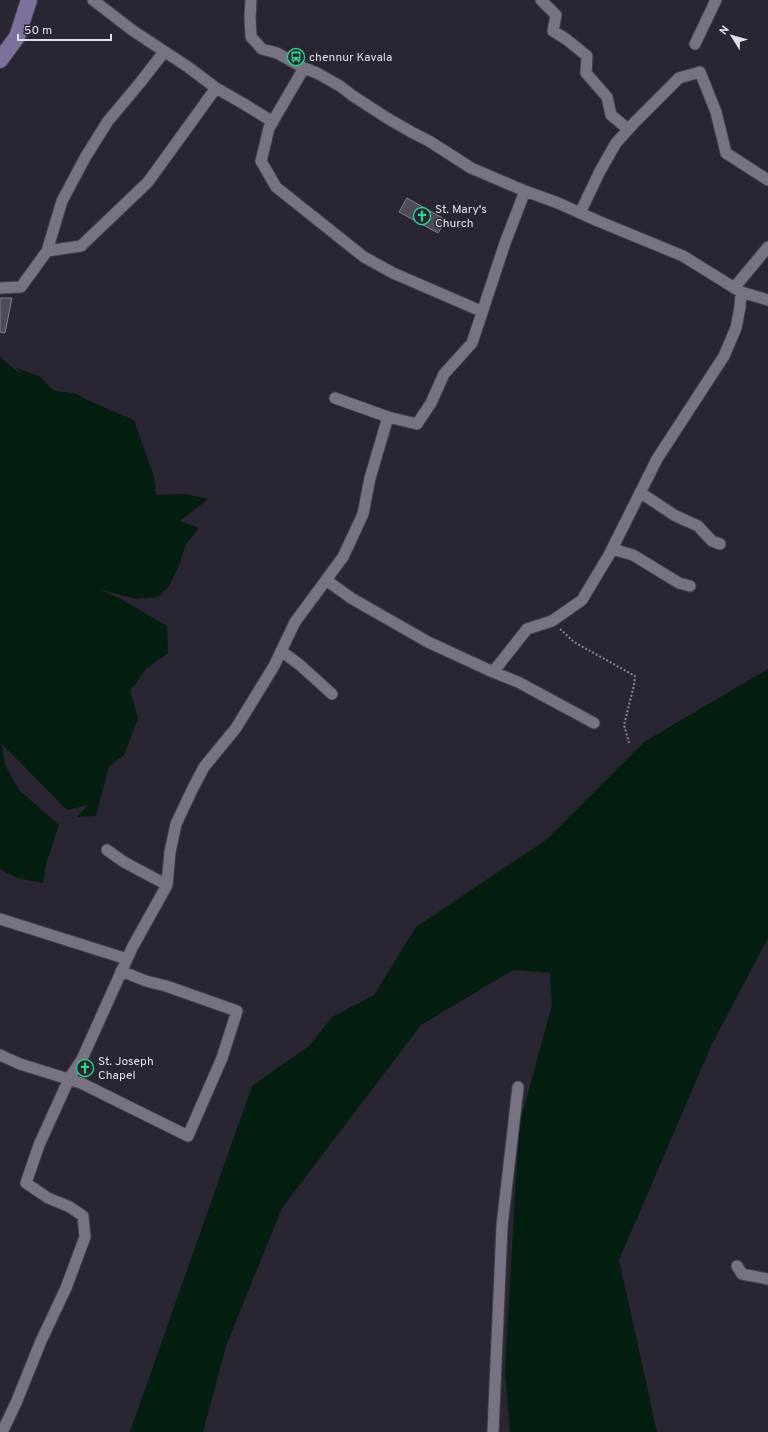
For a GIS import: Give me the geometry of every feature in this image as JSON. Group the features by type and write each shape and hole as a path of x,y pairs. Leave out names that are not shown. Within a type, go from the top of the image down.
{"street":[{"path":"0,60 17,38 29,0"},
{"path":"93,0 132,30 188,67 216,88 273,122"},
{"path":"251,0 251,37 262,49 277,53 340,86 393,122 429,141 471,168 525,192 558,203 683,256 738,290 768,300"},
{"path":"541,0 556,15 553,31 566,39 586,56 586,73 607,97 611,115 628,129"},
{"path":"695,44 716,0"},
{"path":"0,288 21,287 47,251 62,201 86,156 108,121 164,52"},
{"path":"304,68 269,128 261,161 276,187 364,257 393,273 481,311"},
{"path":"580,213 600,171 616,143 679,78 700,72 716,112 726,153 768,180"},
{"path":"47,251 81,246 148,182 216,88"},
{"path":"335,398 388,417 417,424 431,403 444,374 472,343 481,311 525,192"},
{"path":"493,672 527,629 552,620 582,600 612,549 641,494 657,459 724,356 736,328 740,307 738,290 768,248"},
{"path":"2,1432 16,1403 41,1341 66,1288 85,1237 83,1216 70,1207 48,1198 26,1183 39,1145 69,1079 82,1059 121,971 167,885 170,852 176,824 192,790 204,767 236,728 274,666 294,622 343,557 363,514 370,478 388,417"},
{"path":"641,494 674,515 698,526 712,541 720,544"},
{"path":"612,549 632,555 680,583 690,586"},
{"path":"326,580 351,598 428,642 518,682 594,723"},
{"path":"281,651 300,665 332,694"},
{"path":"107,850 124,862 167,885"},
{"path":"0,919 127,959"},
{"path":"0,1055 20,1064 82,1083 188,1136 222,1058 237,1011 166,986 146,981 121,971"},
{"path":"493,1432 502,1226 518,1087"},
{"path":"737,1266 742,1274 768,1279"}],"path":[{"path":"552,620 574,642 635,676 624,725 629,744"}],"shaded area":[{"path":"0,357 24,377 16,368 39,376 54,391 74,393 134,420 154,477 156,495 184,494 208,499 180,521 199,528 186,544 180,563 169,586 159,597 136,599 99,589 119,598 167,626 168,653 146,669 130,691 138,718 124,755 109,766 96,816 77,817 88,805 67,810 2,744 5,765 19,790 59,825 46,864 43,883 17,878 0,869"},
{"path":"768,669 768,938 712,1044 619,1260 657,1432 510,1432 505,1372 519,1126 552,1005 550,973 513,970 421,1025 282,1208 226,1346 203,1432 130,1432 252,1086 309,1046 332,1017 374,995 416,927 546,840 644,742"}],"building":[{"name":"St. Mary's Church","path":"407,198 446,220 438,233 399,212"},
{"path":"0,298 12,298 5,333 0,332"}],"place":[{"name":"chennur Kavala","path":"296,57"},
{"name":"St. Mary's Church","path":"422,216"},
{"name":"St. Joseph Chapel","path":"85,1068"}]}
